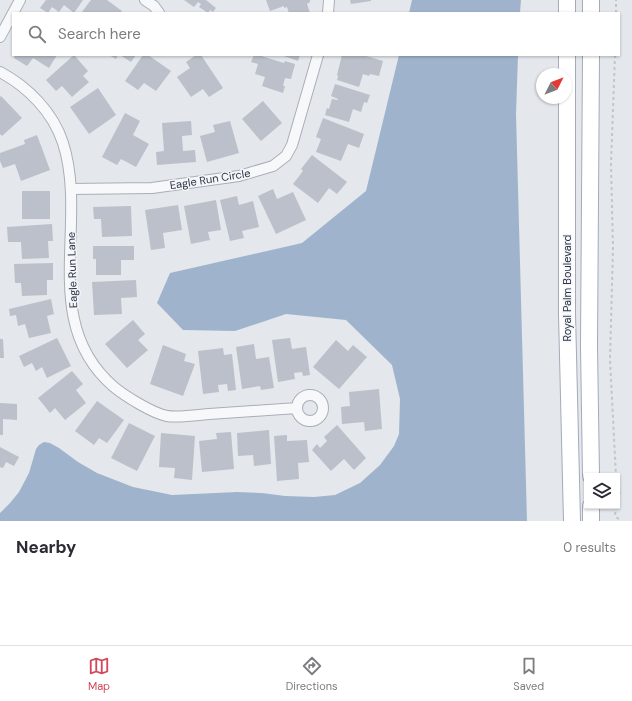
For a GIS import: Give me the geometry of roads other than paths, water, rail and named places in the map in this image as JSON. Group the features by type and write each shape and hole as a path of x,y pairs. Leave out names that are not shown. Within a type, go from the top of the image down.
{"main road":[{"path":"567,0 567,12"},
{"path":"591,12 592,0"},
{"name":"Royal Palm Boulevard","path":"567,56 567,314 572,521"},
{"name":"Royal Palm Boulevard","path":"590,473 589,346 591,56"},
{"path":"591,509 591,521"}],"street":[{"path":"14,12 20,0"},
{"path":"144,0 154,6 159,12"},
{"path":"328,12 329,0"},
{"path":"0,37 12,15"},
{"name":"Eagle Run Circle","path":"71,189 152,188 239,176 273,166 286,156 292,145 318,56"},
{"name":"Eagle Run Lane","path":"0,72 18,83 36,98 52,120 63,142 71,189 70,296 80,341 92,363 105,379 141,405 167,416 297,408"}],"water":[{"path":"412,0 521,0 520,12 409,12"},
{"path":"399,56 518,56 516,114 527,521 0,521 0,513 19,492 29,473 36,449 44,442 50,443 59,448 78,462 97,473 133,487 172,495 237,492 314,497 335,495 360,483 380,465 394,446 399,434 400,399 392,365 346,320 286,314 235,331 183,330 157,303 170,273 302,243 366,191"}]}
